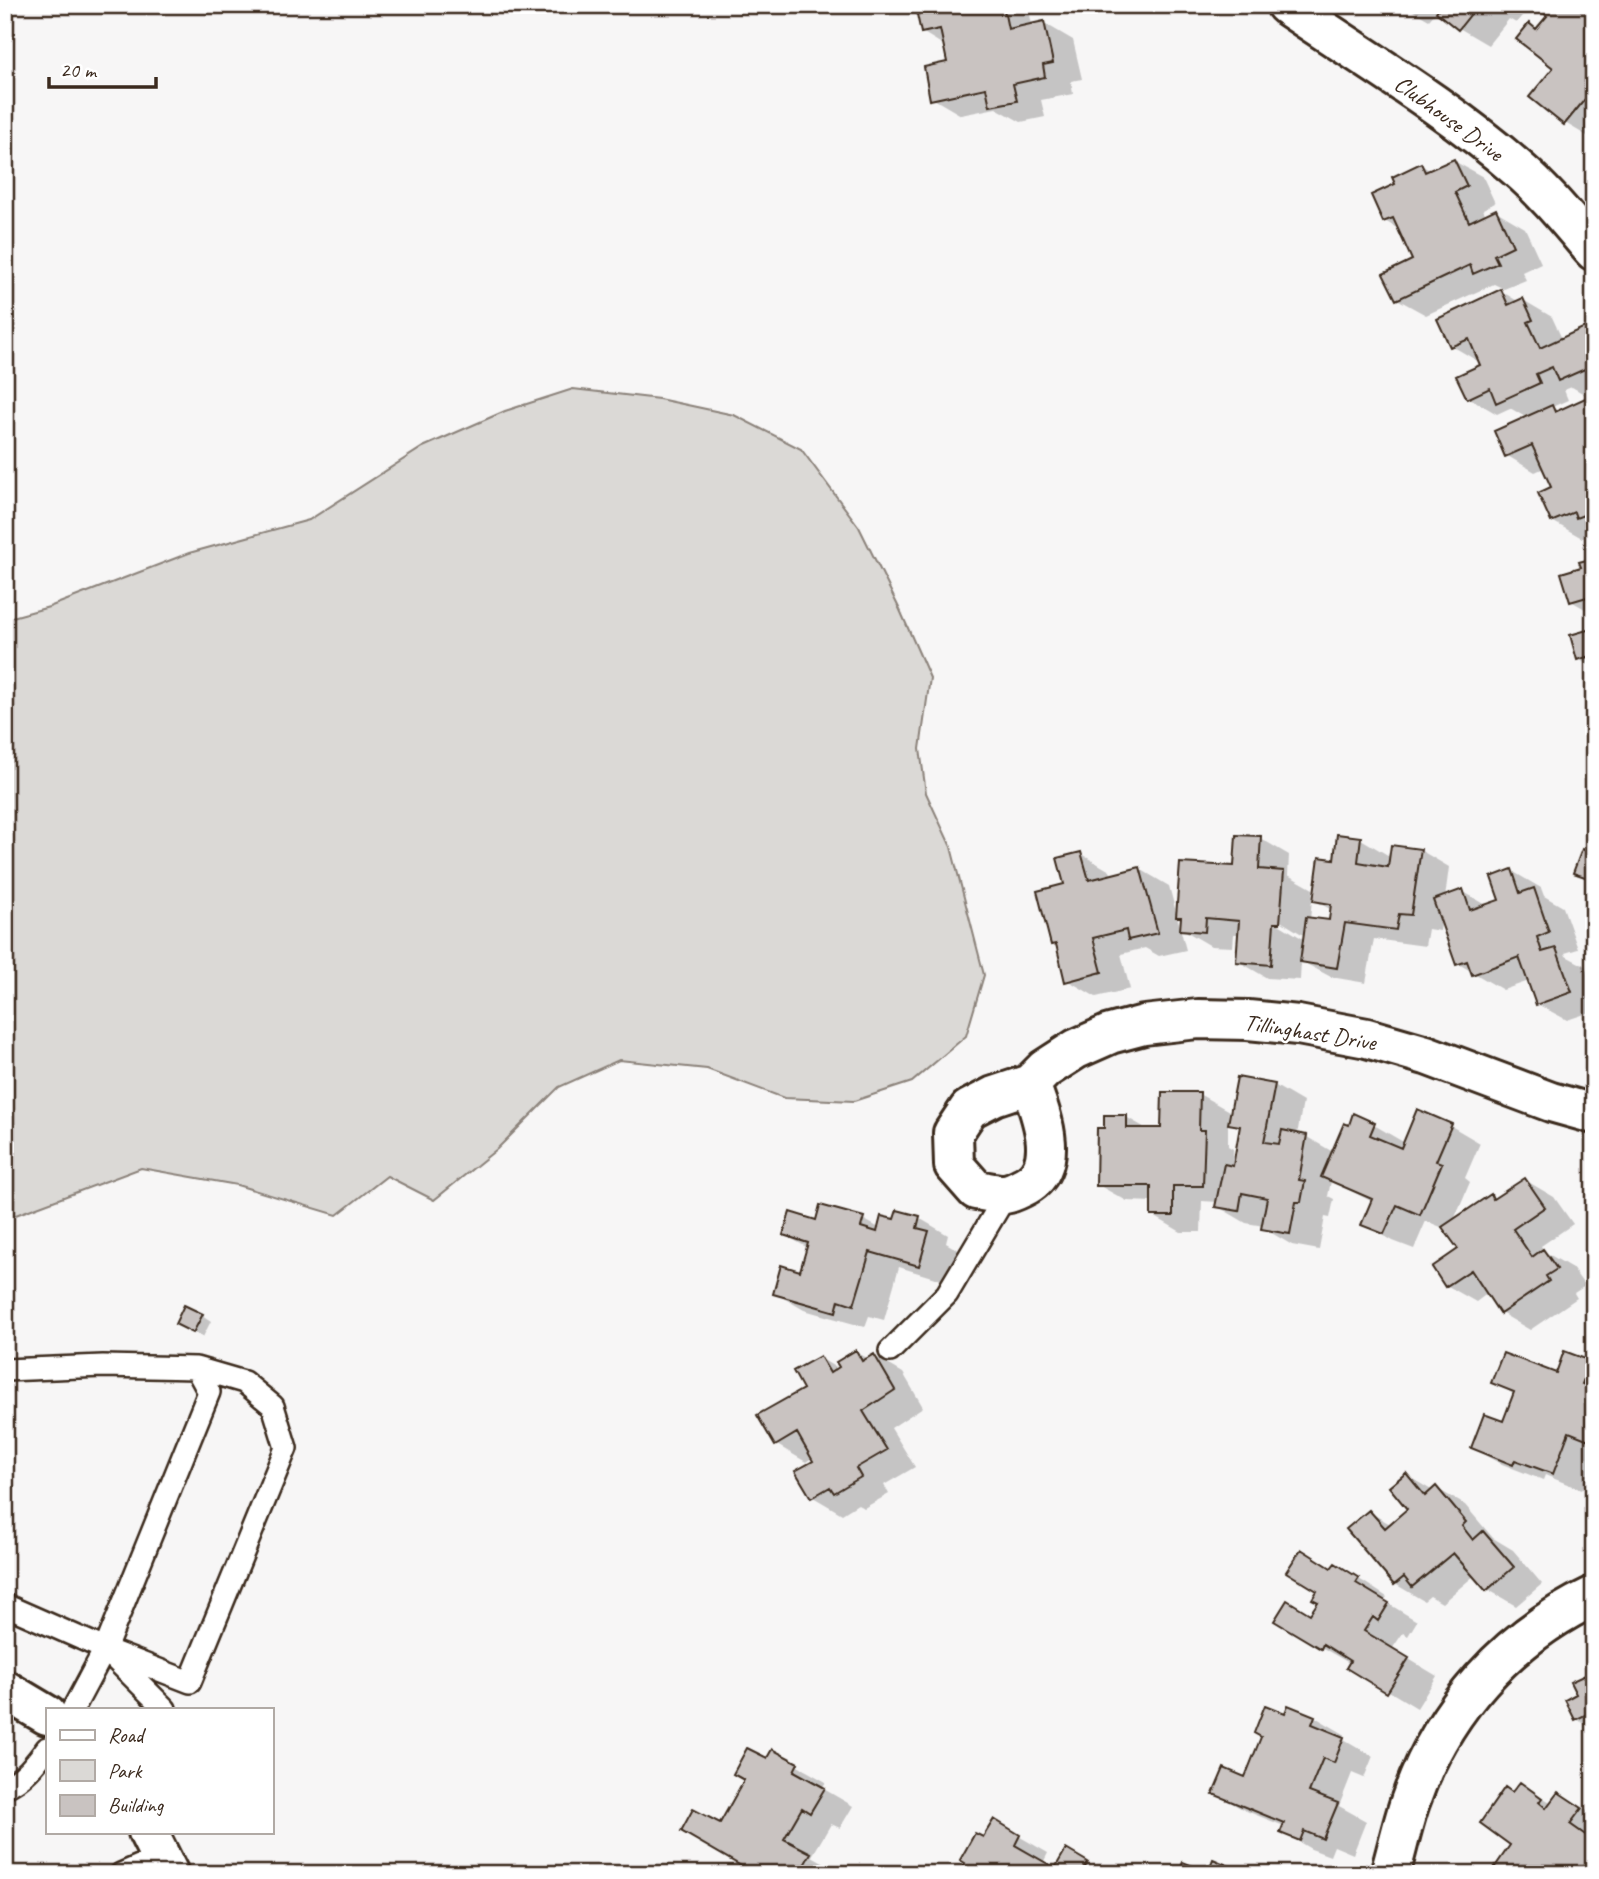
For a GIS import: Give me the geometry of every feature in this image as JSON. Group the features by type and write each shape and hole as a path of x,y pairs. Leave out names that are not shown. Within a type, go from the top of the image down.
{"street":[{"name":"Clubhouse Drive","path":"1286,5 1458,121 1508,161 1556,207 1594,251"},
{"name":"Tillinghast Drive","path":"1006,1195 976,1190 954,1165 953,1133 969,1109 994,1096 1030,1084 1045,1069 1076,1049 1110,1034 1144,1025 1198,1019 1248,1020 1298,1025 1367,1038 1426,1055 1551,1102 1594,1114"},
{"path":"1006,1195 1031,1183 1045,1162 1046,1137 1042,1115 1030,1084"},
{"path":"1390,1874 1410,1802 1427,1761 1455,1711 1510,1649 1545,1622 1594,1596"},
{"path":"5,1690 46,1714"}],"lane":[{"path":"890,1352 947,1294 1006,1195"},
{"path":"5,1370 103,1366 196,1368 244,1382 273,1406 286,1448 190,1682 105,1649 5,1605"},
{"path":"74,1708 105,1649 209,1392 196,1368"},
{"path":"105,1649 164,1708"},
{"path":"5,1787 13,1784 32,1767 46,1749"},
{"path":"121,1874 160,1854"}],"green space":[{"path":"573,389 659,399 734,415 801,449 859,527 930,678 920,749 926,793 951,847 984,975 966,1036 912,1082 854,1101 784,1098 707,1069 619,1060 559,1087 497,1149 434,1200 387,1176 337,1215 237,1185 141,1168 5,1219 5,619 49,607 189,553 309,520 423,447 505,411"}],"building":[{"path":"915,5 1003,5 1008,29 1044,21 1053,63 1043,65 1045,77 1013,84 1017,101 990,106 986,88 930,100 924,67 947,62 940,29 921,33"},
{"path":"1441,5 1478,5 1458,30 1436,12"},
{"path":"1538,5 1587,5 1594,14 1594,101 1592,103 1586,98 1564,125 1529,97 1553,68 1516,39 1529,23 1536,29 1547,16"},
{"path":"1454,159 1467,186 1455,192 1469,222 1496,209 1513,246 1494,255 1498,263 1473,274 1470,265 1396,300 1383,274 1412,260 1393,218 1383,222 1371,195 1395,184 1392,177 1421,163 1425,172"},
{"path":"1501,289 1508,305 1523,298 1533,320 1528,322 1540,348 1587,326 1594,341 1594,365 1558,381 1552,367 1536,374 1540,383 1496,403 1490,388 1467,399 1456,376 1480,365 1469,339 1450,347 1437,319"},
{"path":"1594,394 1594,511 1576,518 1574,512 1551,522 1538,493 1551,487 1532,445 1505,457 1494,431 1552,405 1555,412"},
{"path":"1594,558 1594,618 1587,597 1570,602 1561,573 1581,567 1579,562"},
{"path":"1594,628 1594,655 1577,660 1570,635"},
{"path":"1594,755 1594,783 1593,783 1590,756"},
{"path":"1337,834 1361,837 1358,862 1388,867 1391,845 1421,849 1411,915 1399,914 1396,930 1345,923 1337,968 1300,962 1306,917 1329,920 1331,904 1313,901 1319,857 1334,859"},
{"path":"1236,835 1261,836 1259,869 1284,871 1280,923 1274,923 1271,965 1236,962 1239,921 1206,918 1205,932 1180,930 1181,917 1176,917 1180,863 1234,866"},
{"path":"1582,849 1594,854 1594,880 1573,873"},
{"path":"1081,852 1089,880 1140,867 1158,933 1128,940 1126,930 1093,938 1102,972 1065,982 1056,944 1051,945 1037,891 1064,884 1057,858"},
{"path":"1512,869 1520,893 1534,888 1549,932 1537,937 1542,952 1556,948 1572,992 1536,1005 1519,957 1472,975 1467,961 1456,965 1433,900 1463,889 1470,910 1499,900 1491,877"},
{"path":"1237,1077 1275,1084 1264,1142 1279,1144 1282,1130 1307,1135 1299,1180 1305,1181 1301,1202 1296,1202 1290,1234 1261,1229 1267,1198 1242,1193 1239,1211 1215,1207 1224,1164 1233,1166 1240,1126 1228,1124"},
{"path":"1162,1092 1200,1092 1199,1130 1205,1130 1203,1186 1173,1186 1173,1216 1151,1216 1151,1186 1096,1186 1097,1128 1104,1128 1104,1115 1127,1115 1127,1128 1161,1128"},
{"path":"1417,1109 1452,1124 1436,1161 1442,1163 1420,1215 1397,1205 1384,1234 1361,1225 1372,1199 1321,1177 1344,1123 1349,1125 1353,1113 1375,1123 1370,1135 1401,1148"},
{"path":"1525,1178 1545,1207 1513,1229 1532,1257 1543,1249 1557,1269 1546,1276 1549,1281 1500,1314 1471,1270 1445,1287 1432,1267 1458,1249 1442,1227 1491,1194 1493,1199"},
{"path":"820,1205 864,1217 861,1227 877,1232 881,1216 894,1219 897,1210 920,1216 917,1228 929,1231 919,1266 870,1252 854,1305 839,1300 836,1312 773,1294 781,1265 800,1271 808,1243 783,1235 790,1212 816,1220"},
{"path":"184,1305 203,1314 193,1333 175,1324"},
{"path":"856,1350 862,1361 874,1354 895,1390 863,1411 887,1450 856,1468 861,1477 834,1493 830,1487 811,1498 795,1471 813,1461 797,1433 775,1446 757,1415 803,1389 793,1371 820,1356 830,1373 839,1367 836,1362"},
{"path":"1564,1351 1591,1361 1582,1384 1592,1388 1594,1384 1594,1442 1569,1432 1553,1474 1515,1460 1513,1465 1471,1448 1484,1414 1503,1421 1514,1392 1491,1383 1503,1353 1556,1373"},
{"path":"1406,1473 1425,1496 1436,1486 1466,1522 1462,1526 1473,1540 1483,1531 1514,1567 1486,1591 1453,1553 1412,1587 1404,1577 1394,1585 1346,1529 1369,1510 1385,1528 1407,1509 1389,1487"},
{"path":"1301,1549 1331,1568 1335,1563 1359,1578 1356,1583 1389,1603 1378,1621 1373,1617 1364,1631 1409,1658 1387,1693 1346,1668 1350,1661 1323,1644 1321,1649 1274,1621 1287,1600 1310,1614 1318,1602 1312,1599 1317,1591 1286,1572"},
{"path":"1594,1671 1594,1729 1587,1714 1575,1720 1565,1700 1576,1694 1570,1682"},
{"path":"1265,1705 1285,1713 1288,1705 1315,1716 1312,1724 1344,1737 1334,1763 1323,1758 1309,1792 1338,1803 1323,1839 1304,1831 1300,1841 1280,1833 1284,1823 1213,1794 1224,1768 1245,1777 1261,1737 1254,1733"},
{"path":"747,1748 767,1758 772,1749 798,1763 794,1771 825,1788 810,1813 802,1808 784,1839 811,1853 799,1874 755,1874 681,1831 693,1809 720,1823 744,1780 733,1774"},
{"path":"1520,1782 1542,1798 1539,1802 1546,1808 1558,1792 1582,1808 1570,1824 1594,1841 1594,1874 1581,1874 1576,1870 1574,1874 1490,1874 1510,1845 1480,1823 1505,1787 1512,1792"},
{"path":"994,1819 1020,1835 1015,1845 1055,1868 1066,1849 1088,1862 1081,1874 959,1874 965,1863 960,1860 975,1833 983,1837"},
{"path":"1213,1859 1248,1874 1178,1874 1183,1862 1208,1872"}]}
